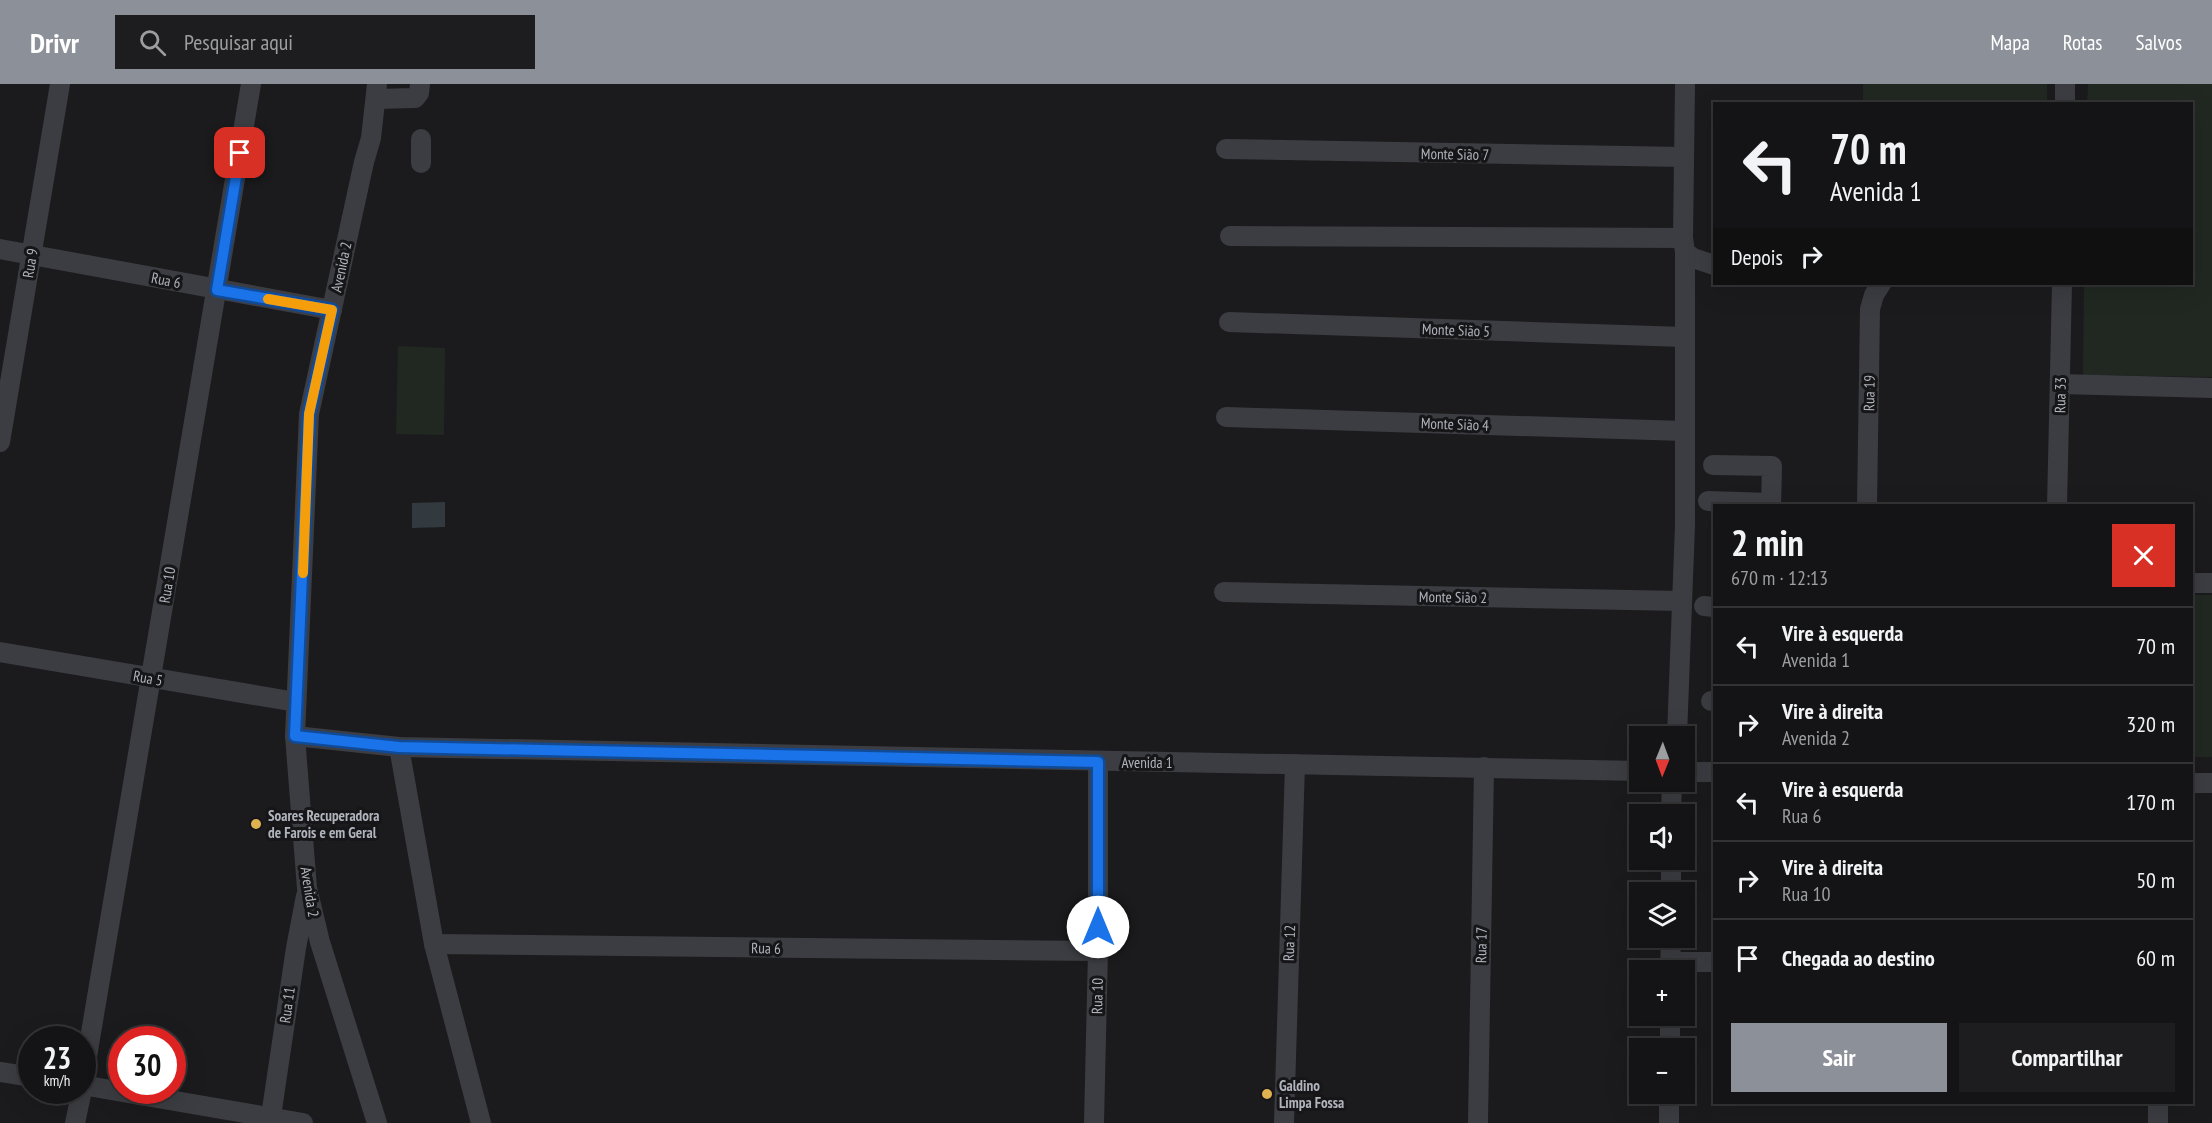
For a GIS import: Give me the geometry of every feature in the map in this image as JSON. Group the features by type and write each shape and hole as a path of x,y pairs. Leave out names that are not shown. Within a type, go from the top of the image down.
{"street":[{"name":"Rua 9","path":"0,442 60,84"},
{"name":"Rua 10","path":"93,1026 251,84"},
{"path":"377,92 415,98 419,93 420,84"},
{"path":"1677,726 1682,602 1684,431 1684,84"},
{"path":"2065,84 2065,102"},
{"name":"Avenida 2","path":"377,92 371,138 363,162 309,414 295,736 307,888 320,942 377,1123"},
{"path":"421,140 421,163"},
{"name":"Monte Sião 7","path":"1226,149 1684,157"},
{"path":"1230,236 1684,245"},
{"path":"1684,245 1693,258 1713,265"},
{"name":"Rua 6","path":"0,249 332,310"},
{"name":"Rua 19","path":"1867,504 1870,309 1874,295 1880,285"},
{"name":"Rua 33","path":"2057,504 2062,285"},
{"name":"Monte Sião 5","path":"1229,322 1684,337"},
{"path":"2060,384 2212,388"},
{"name":"Monte Sião 4","path":"1226,417 1684,431"},
{"path":"1708,501 1771,504 1772,466 1713,465"},
{"path":"2193,583 2212,583"},
{"name":"Monte Sião 2","path":"1224,592 1682,602"},
{"name":"Rua 5","path":"0,652 296,702"},
{"name":"Avenida 1","path":"295,736 399,747 1629,771"},
{"path":"399,747 434,944 481,1123"},
{"name":"Rua 10","path":"1094,1123 1098,951 1098,762"},
{"name":"Rua 12","path":"1284,1123 1295,764"},
{"name":"Rua 17","path":"1478,1123 1484,767"},
{"path":"1695,772 1713,772"},
{"path":"2193,783 2212,783"},
{"name":"Rua 11","path":"271,1120 307,888"},
{"name":"Rua 6","path":"434,944 1098,951"},
{"path":"1695,964 1713,962"},
{"path":"0,1072 18,1075"},
{"path":"96,1087 271,1120 303,1123"},
{"path":"75,1123 78,1104"},
{"path":"1669,1123 1670,1104"},
{"path":"2158,1104 2158,1123"}],"shaded area":[{"path":"1863,84 2047,84 2047,102 1863,102"},
{"path":"2088,84 2212,84 2212,377 2083,375 2084,285 2193,285 2193,102 2087,102"},
{"path":"398,346 445,348 444,435 396,434"},
{"path":"445,502 445,527 412,528 412,503"},
{"path":"2193,595 2212,595 2212,757 2193,757"}],"slow traffic":[{"path":"268,299 332,310 309,414 303,573"}],"place":[{"name":"Soares Recuperadora de Farois e em Geral","path":"256,824"},
{"name":"Galdino Limpa Fossa","path":"1267,1094"}],"route":[{"path":"240,153 217,290 332,310 309,414 295,736 399,747 1098,762 1098,927"}]}
